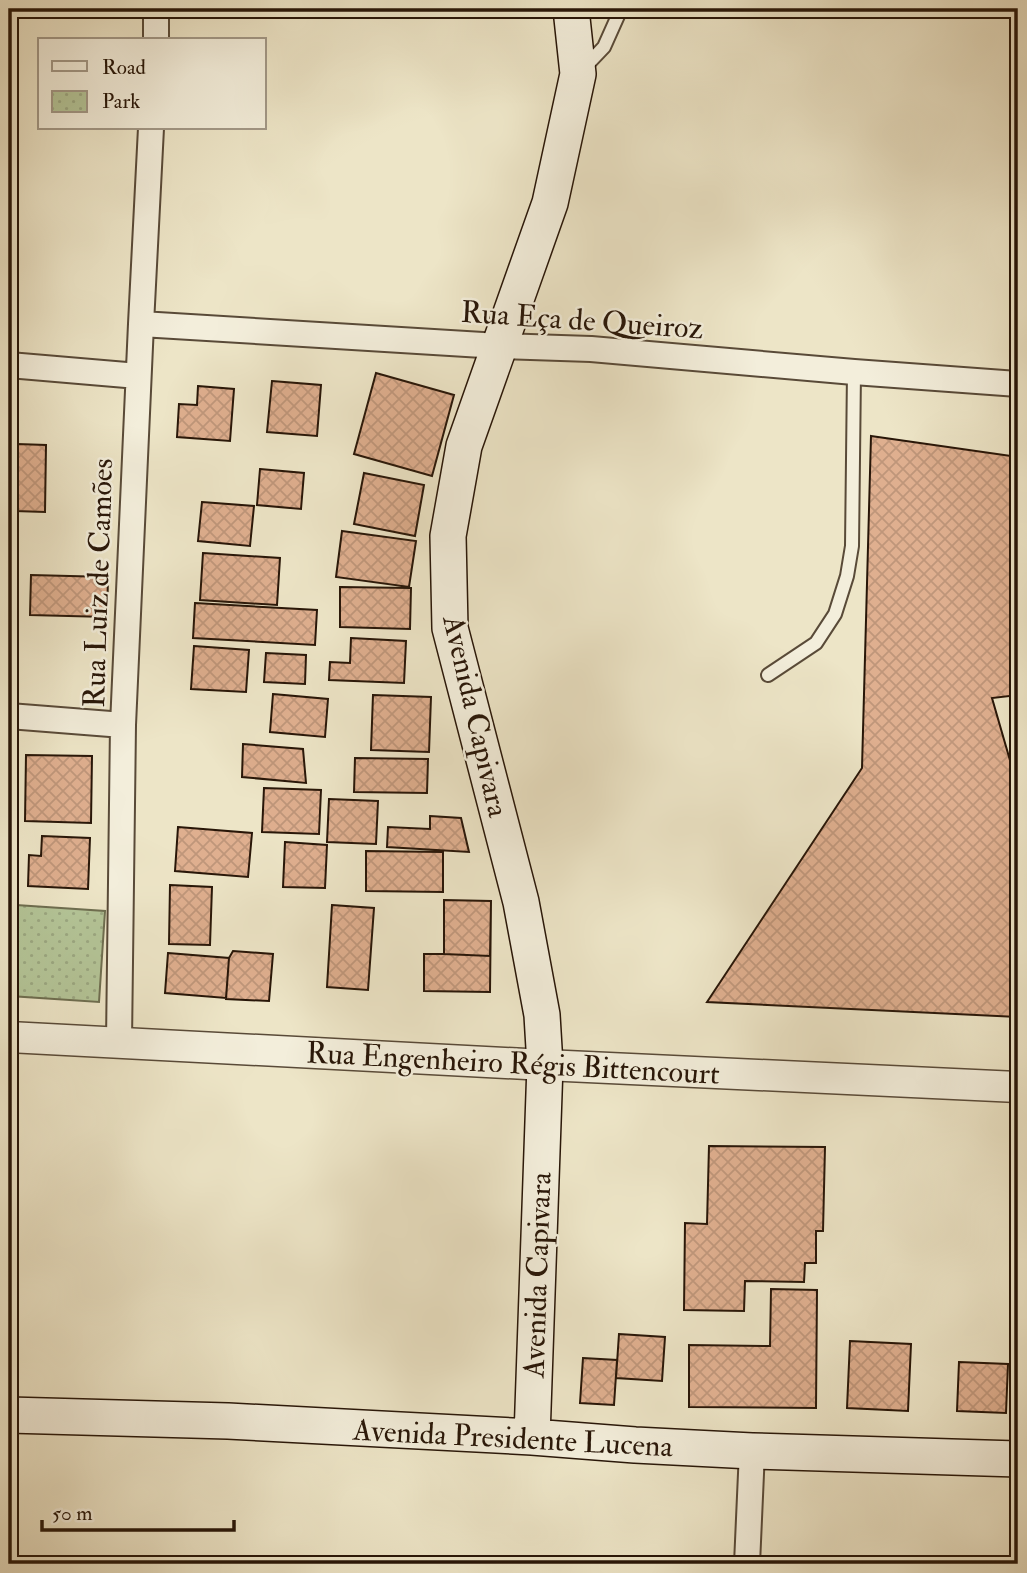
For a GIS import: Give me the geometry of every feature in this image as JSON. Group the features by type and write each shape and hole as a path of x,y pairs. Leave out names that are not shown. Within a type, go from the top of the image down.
{"main road":[{"name":"Avenida Capivara","path":"531,1437 545,1065 542,1015 521,902 450,628 448,536 464,446 550,203 578,74 571,9"},
{"name":"Avenida Presidente Lucena","path":"9,1415 228,1421 531,1437 635,1446 1018,1459"}],"street":[{"path":"156,9 156,38"},
{"name":"Rua Luiz de Camões","path":"120,1041 123,725 151,130"},
{"name":"Rua Eça de Queiroz","path":"141,324 499,346 592,349 1018,384"},
{"path":"9,365 138,376"},
{"path":"9,716 123,725"},
{"name":"Rua Engenheiro Régis Bittencourt","path":"9,1037 1018,1087"},
{"path":"747,1564 752,1451"}],"lane":[{"path":"578,74 604,47 621,9"},
{"path":"768,675 816,643 835,614 847,576 852,546 854,372"}],"green space":[{"path":"16,905 105,911 99,1002 10,996"}],"building":[{"path":"376,373 454,395 432,476 354,454"},
{"path":"272,381 321,385 317,436 267,432"},
{"path":"198,386 234,389 230,441 177,437 179,404 197,405"},
{"path":"871,436 1018,457 1018,695 992,698 1018,788 1018,1017 707,1002 862,768"},
{"path":"17,444 46,445 45,512 15,511"},
{"path":"260,469 304,473 301,509 257,505"},
{"path":"364,473 424,485 415,536 354,524"},
{"path":"202,502 254,506 250,546 198,541"},
{"path":"342,531 416,541 409,587 336,577"},
{"path":"203,553 280,558 277,605 200,600"},
{"path":"31,575 108,577 107,617 30,615"},
{"path":"340,587 411,588 410,629 340,627"},
{"path":"195,603 317,610 315,645 193,638"},
{"path":"351,638 406,641 404,683 329,680 330,662 350,663"},
{"path":"194,646 249,650 246,692 191,689"},
{"path":"266,653 306,655 305,684 264,682"},
{"path":"273,694 328,699 325,737 270,732"},
{"path":"373,695 431,697 429,752 371,750"},
{"path":"243,744 303,749 306,783 242,777"},
{"path":"26,755 92,756 91,823 25,821"},
{"path":"355,758 428,759 427,793 354,792"},
{"path":"264,788 321,790 319,834 262,832"},
{"path":"329,799 378,801 376,844 327,842"},
{"path":"430,816 461,818 469,852 387,847 388,827 430,829"},
{"path":"178,827 252,833 248,877 175,871"},
{"path":"42,836 90,838 88,889 28,886 29,855 41,856"},
{"path":"285,842 327,845 325,888 283,887"},
{"path":"366,851 443,852 443,892 366,891"},
{"path":"170,885 212,887 210,945 169,944"},
{"path":"444,900 491,901 490,992 424,991 424,954 444,954"},
{"path":"444,900 491,901 490,956 444,954"},
{"path":"332,905 374,908 368,990 327,987"},
{"path":"233,951 273,954 269,1001 226,999 229,958"},
{"path":"168,953 229,958 226,998 165,993"},
{"path":"709,1146 825,1147 823,1231 816,1231 816,1263 805,1263 804,1282 745,1281 744,1311 684,1310 685,1223 707,1224"},
{"path":"771,1289 817,1290 816,1408 689,1407 689,1345 770,1346"},
{"path":"619,1334 665,1337 662,1381 616,1378"},
{"path":"850,1341 911,1344 908,1411 847,1408"},
{"path":"583,1358 617,1360 614,1405 580,1403"},
{"path":"959,1362 1008,1364 1006,1413 957,1411"}]}
